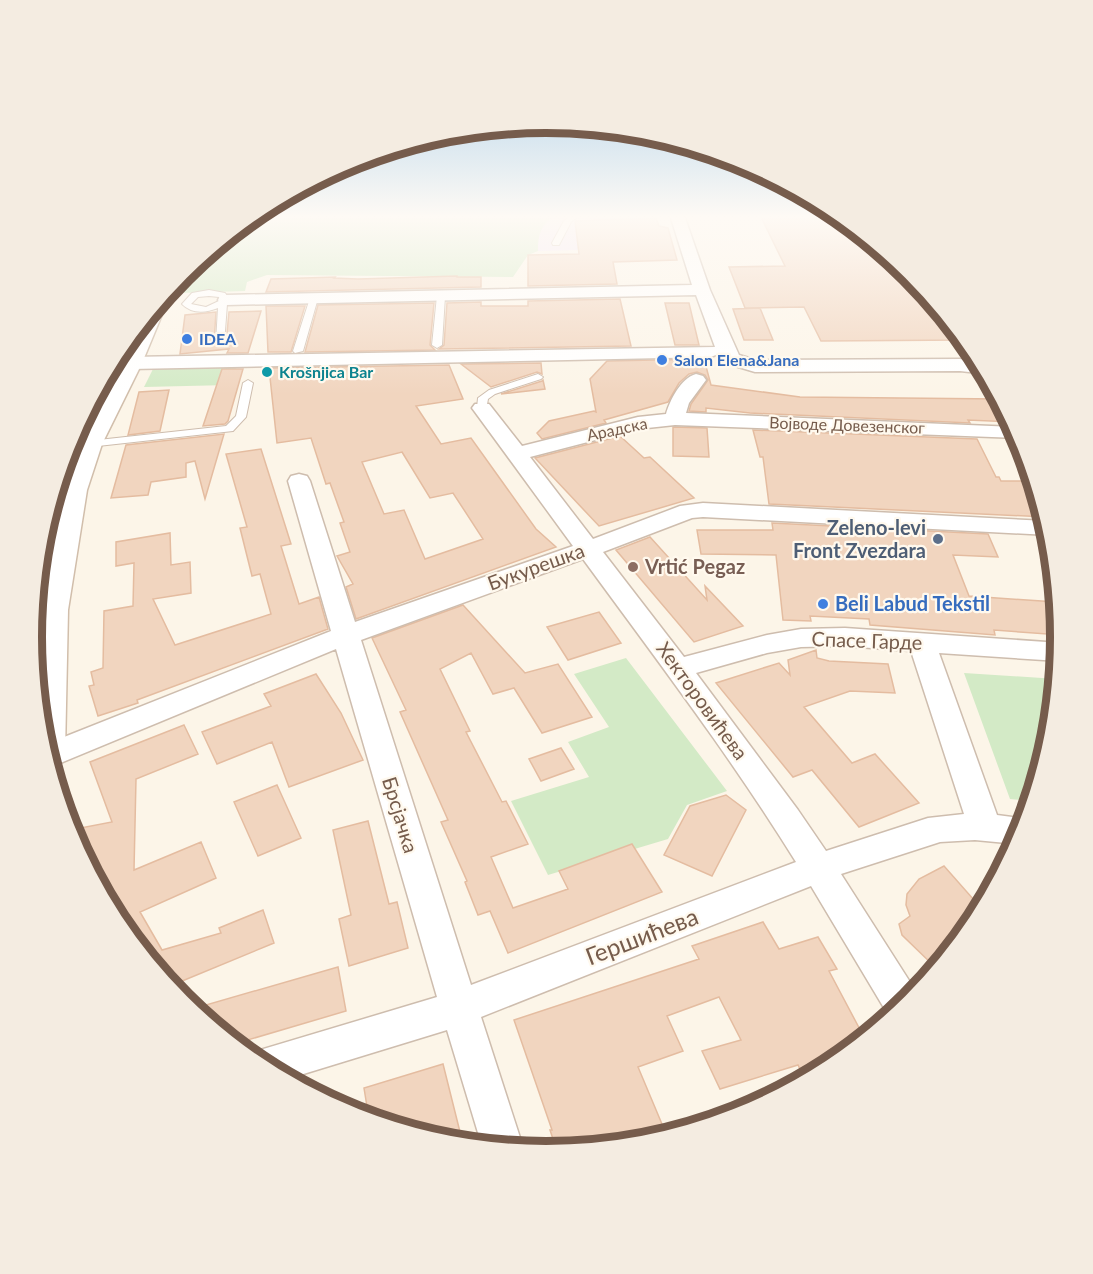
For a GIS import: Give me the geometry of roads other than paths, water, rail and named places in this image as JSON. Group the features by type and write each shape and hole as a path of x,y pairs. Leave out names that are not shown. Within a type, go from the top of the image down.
{"street":[{"path":"697,274 727,353 732,358 746,364 970,364"},
{"path":"224,302 702,290"},
{"path":"48,712 52,610 77,458 102,400 131,363 144,333"},
{"path":"131,363 711,351"},
{"path":"960,365 972,367"},
{"name":"Арадска","path":"515,454 638,423 675,419 679,402 696,380"},
{"name":"Хекторовићева","path":"482,408 678,668 787,819 899,998"},
{"name":"Војводе Довезенског","path":"675,419 1008,433"},
{"name":"Брсјачка","path":"299,481 501,1139"},
{"name":"Букурешка","path":"55,750 346,635 559,560 679,513 703,510 1039,527"},
{"name":"Спасе Гарде","path":"678,668 767,644 801,638 845,637 1051,651"},
{"path":"922,642 985,827"},
{"name":"Гершићева","path":"277,1063 459,1008 819,868 928,831 945,827 1013,830"}],"lane":[{"path":"437,345 441,296"},
{"path":"298,351 314,298"},
{"path":"220,342 224,302"},
{"path":"482,408 483,398 492,392 538,377"},
{"path":"77,458 229,429 241,417 248,383"}],"place":[{"name":"IDEA","path":"187,339"},
{"name":"Salon Elena&Jana","path":"662,360"},
{"name":"Krošnjica Bar","path":"267,372"},
{"name":"Zeleno-levi Front Zvezdara","path":"938,539"},
{"name":"Vrtić Pegaz","path":"633,567"},
{"name":"Beli Labud Tekstil","path":"823,604"}]}
